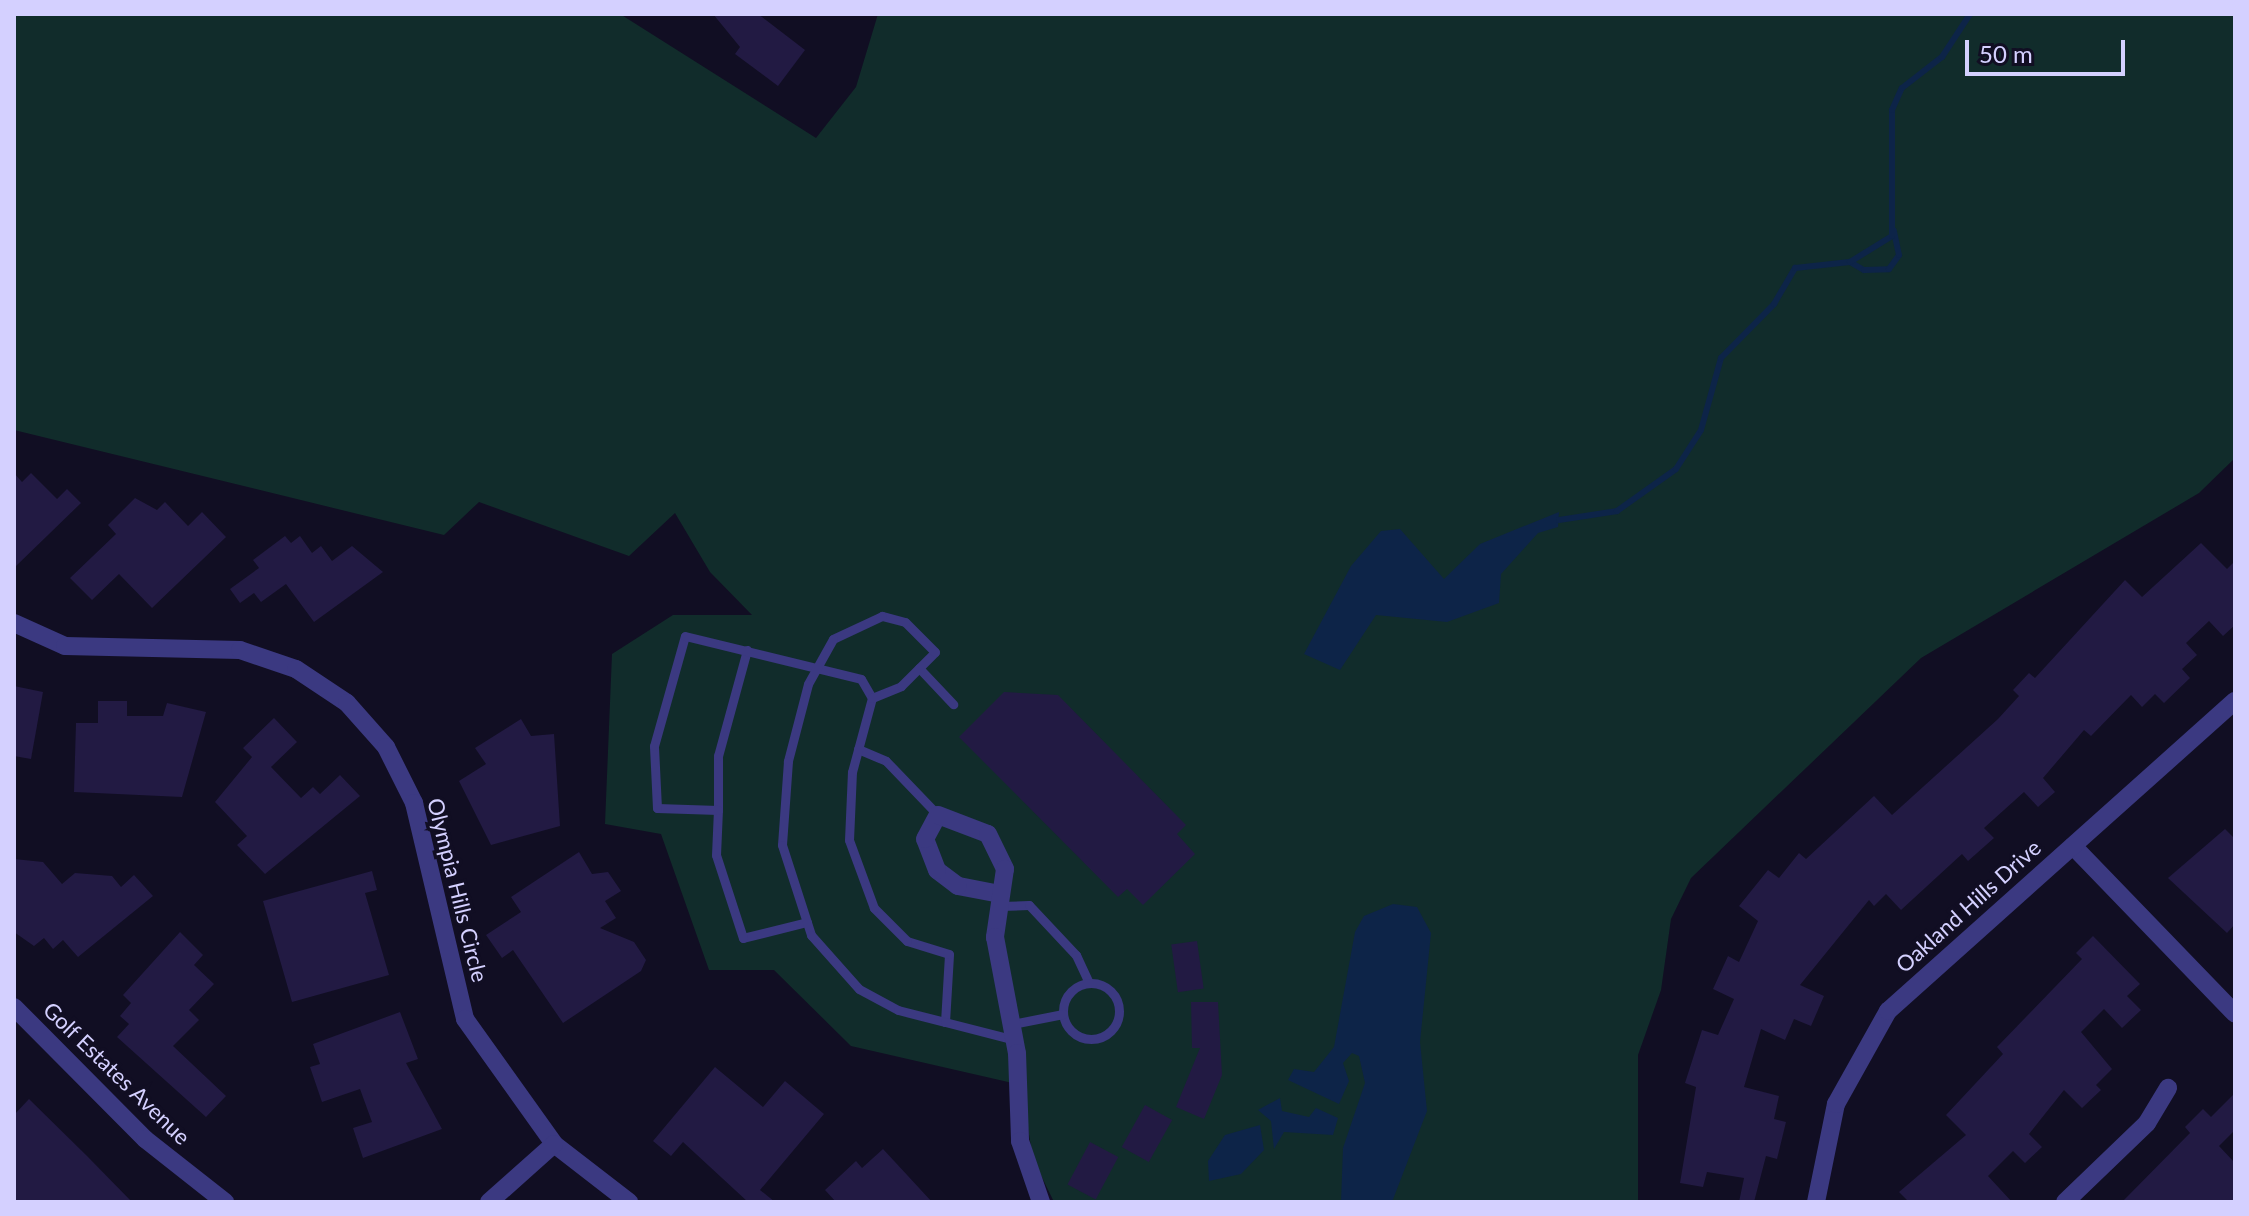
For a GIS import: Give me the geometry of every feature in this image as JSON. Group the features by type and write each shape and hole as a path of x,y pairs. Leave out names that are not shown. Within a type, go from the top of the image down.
{"street":[{"name":"Olympia Hills Circle","path":"14,623 65,646 240,650 296,669 347,703 386,747 414,803 465,1019 554,1144 629,1202"},
{"name":"Oakland Hills Drive","path":"1816,1202 1836,1104 1888,1011 2235,701"},
{"path":"998,900 958,886 937,870 925,839 938,815 988,834 1005,869 998,900 1014,1032 1014,1106 1041,1202"},
{"path":"2073,846 2235,1014"},
{"name":"Golf Estates Avenue","path":"14,1007 145,1139 225,1202"},
{"path":"2065,1202 2147,1123 2168,1088"},
{"path":"489,1202 554,1144"}],"lane":[{"path":"945,1022 949,954 907,941 874,908 849,840 858,749 872,698 919,668 935,652 905,622 882,616 833,639 818,667 788,761 782,845 807,922 859,989 898,1010 945,1022 1014,1032 1063,1014 1073,990 1089,983"},
{"path":"718,810 657,808 654,746 685,636 861,679 872,698"},
{"path":"747,650 718,756 716,855 743,938 807,922"},
{"path":"919,668 953,704"},
{"path":"858,749 886,761 938,815"},
{"path":"998,900 1029,905 1076,955 1089,983 1113,994 1119,1011 1112,1029 1088,1038 1071,1030 1063,1014"}],"green space":[{"path":"14,14 620,14 816,138 856,87 878,14 2235,14 2235,458 2199,493 1921,658 1691,878 1671,919 1661,990 1638,1055 1638,1202 1054,1202 1033,1159 1021,1085 851,1046 774,970 709,970 661,834 605,824 612,654 673,615 752,615 710,572 675,513 629,556 479,502 444,535 14,430"}],"water":[{"path":"1559,512 1558,527 1538,533 1501,574 1499,603 1447,622 1376,615 1340,670 1304,654 1351,566 1381,531 1400,529 1444,579 1480,544"},
{"path":"1393,904 1417,907 1431,933 1420,1042 1427,1111 1392,1202 1341,1202 1343,1148 1365,1083 1359,1056 1352,1053 1343,1063 1349,1081 1339,1104 1288,1080 1294,1069 1314,1072 1334,1047 1355,932 1364,916"},
{"path":"1280,1098 1282,1111 1309,1117 1316,1108 1338,1118 1333,1135 1284,1132 1274,1149 1271,1121 1258,1110"},
{"path":"1260,1125 1264,1150 1241,1174 1209,1181 1208,1161 1225,1135"}],"building":[{"path":"713,14 758,14 805,50 778,86 735,54 740,47"},
{"path":"14,473 22,482 31,473 57,499 67,489 81,503 14,568"},
{"path":"135,498 157,510 165,502 188,526 202,512 226,537 152,608 119,574 92,600 70,578 116,534 108,525"},
{"path":"285,536 291,543 300,536 312,553 321,546 332,561 352,546 383,572 314,622 286,584 261,602 254,593 240,603 230,589 259,568 253,560"},
{"path":"2201,543 2227,569 2235,561 2235,625 2223,636 2209,621 2186,643 2197,655 2182,669 2190,678 2164,703 2155,694 2142,707 2131,695 2091,736 2084,730 2043,778 2055,792 2038,807 2024,792 1984,828 1994,838 1968,861 1962,854 1901,910 1886,894 1874,906 1869,900 1800,985 1824,996 1811,1026 1794,1019 1785,1040 1761,1029 1744,1087 1779,1096 1774,1119 1786,1122 1777,1159 1766,1156 1754,1202 1739,1202 1744,1178 1707,1172 1703,1187 1680,1183 1696,1087 1685,1083 1702,1030 1718,1035 1734,999 1713,989 1728,956 1739,962 1758,921 1739,906 1768,870 1779,878 1799,853 1806,859 1874,796 1892,815 1998,719 2019,696 2013,690 2029,673 2035,678 2125,580 2142,597"},
{"path":"14,686 43,692 31,759 14,756"},
{"path":"1004,692 1058,695 1186,825 1177,834 1195,854 1143,905 1127,889 1118,897 959,737"},
{"path":"98,701 127,701 127,716 163,716 167,703 206,712 182,797 74,792 76,723 98,723"},
{"path":"274,718 297,742 271,767 301,798 313,787 320,794 340,775 360,796 265,874 237,845 247,836 215,802 252,757 243,748"},
{"path":"521,719 531,736 554,734 560,826 491,845 459,781 486,764 475,748"},
{"path":"2225,829 2235,839 2235,924 2227,933 2168,878"},
{"path":"579,852 592,874 608,872 621,891 605,901 616,918 600,928 634,942 646,960 641,971 563,1023 513,950 502,958 486,935 521,912 511,897"},
{"path":"14,859 43,862 62,884 75,873 112,876 121,887 134,875 153,896 78,957 63,940 53,949 44,938 34,946 14,932"},
{"path":"372,871 377,890 365,893 389,975 292,1002 263,901"},
{"path":"180,932 203,955 194,965 214,984 189,1010 199,1020 173,1046 226,1096 206,1117 117,1037 129,1024 120,1016 131,1003 123,995"},
{"path":"2093,936 2140,984 2127,996 2141,1010 2122,1028 2104,1009 2081,1032 2112,1069 2096,1085 2101,1090 2082,1108 2064,1090 2029,1134 2042,1147 2025,1163 2013,1151 1988,1176 2012,1202 1909,1202 1899,1192 1966,1135 1946,1115 2003,1054 1997,1047 2082,959 2076,953"},
{"path":"1197,941 1204,989 1178,992 1171,945"},
{"path":"1191,1002 1218,1002 1222,1075 1204,1119 1176,1107 1200,1048 1192,1048"},
{"path":"400,1012 418,1059 406,1063 442,1129 363,1158 353,1128 372,1122 360,1089 322,1102 310,1067 320,1064 313,1044"},
{"path":"715,1067 763,1107 785,1081 824,1114 760,1190 775,1202 748,1202 683,1142 671,1156 653,1141"},
{"path":"2235,1093 2235,1130 2219,1146 2235,1163 2235,1202 2122,1202 2190,1133 2185,1127 2203,1109 2211,1117"},
{"path":"29,1099 132,1202 14,1202 14,1115"},
{"path":"1145,1105 1172,1120 1149,1162 1122,1147"},
{"path":"1090,1142 1118,1157 1096,1199 1067,1184"},
{"path":"883,1149 932,1202 836,1202 825,1190 856,1161 862,1168"}],"waterway":[{"path":"1559,520 1617,511 1676,469 1701,430 1721,358 1774,304 1795,268 1850,262 1892,236 1892,110 1902,88 1942,57 1970,14"},
{"path":"1850,262 1864,270 1889,269 1899,255 1894,231"}]}
